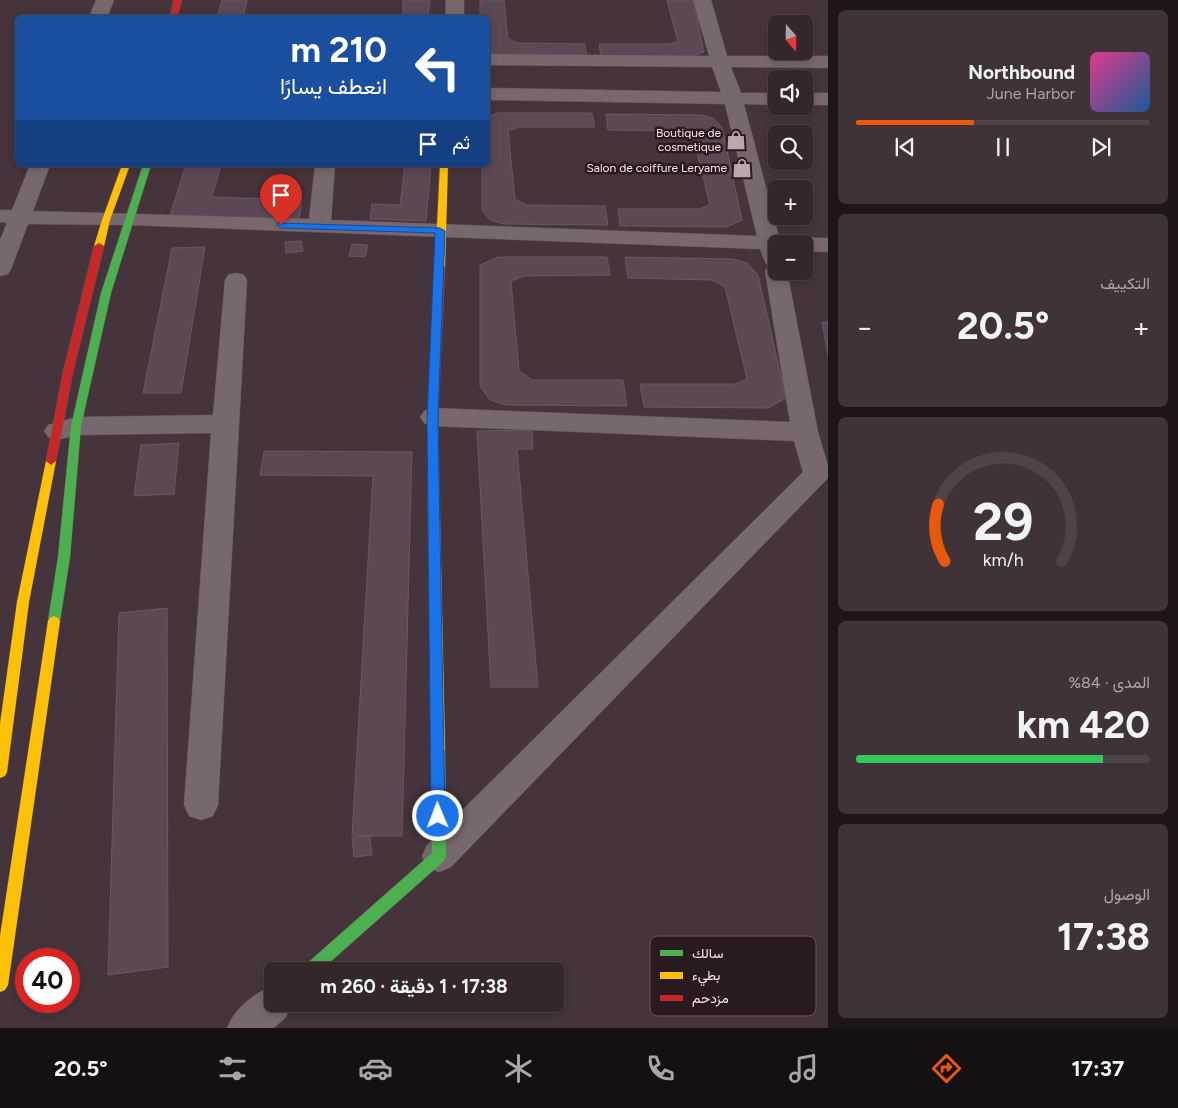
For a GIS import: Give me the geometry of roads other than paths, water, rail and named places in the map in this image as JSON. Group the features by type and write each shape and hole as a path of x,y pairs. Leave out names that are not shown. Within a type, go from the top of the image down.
{"main road":[{"path":"174,15 178,0"},
{"path":"0,985 64,557 68,372 106,220 125,167"},
{"path":"0,772 7,675 23,602 66,428 146,167"},
{"path":"319,962 439,856 432,418 444,167"}],"street":[{"path":"99,15 105,0"},
{"path":"454,15 455,0"},
{"path":"702,0 732,98 770,235"},
{"path":"490,60 828,62"},
{"path":"490,94 768,98"},
{"path":"813,99 828,99"},
{"path":"0,269 10,216 39,167"},
{"path":"319,227 326,167"},
{"path":"10,216 768,243"},
{"path":"813,244 828,245"},
{"path":"201,805 236,280"},
{"path":"439,856 817,474 805,432 778,280"},
{"path":"432,418 805,432"},
{"path":"66,428 225,424"},
{"path":"246,1028 264,1012"}],"place":[{"name":"Boutique de cosmetique","path":"736,140"},
{"name":"Salon de coiffure Leryame","path":"742,168"}]}
